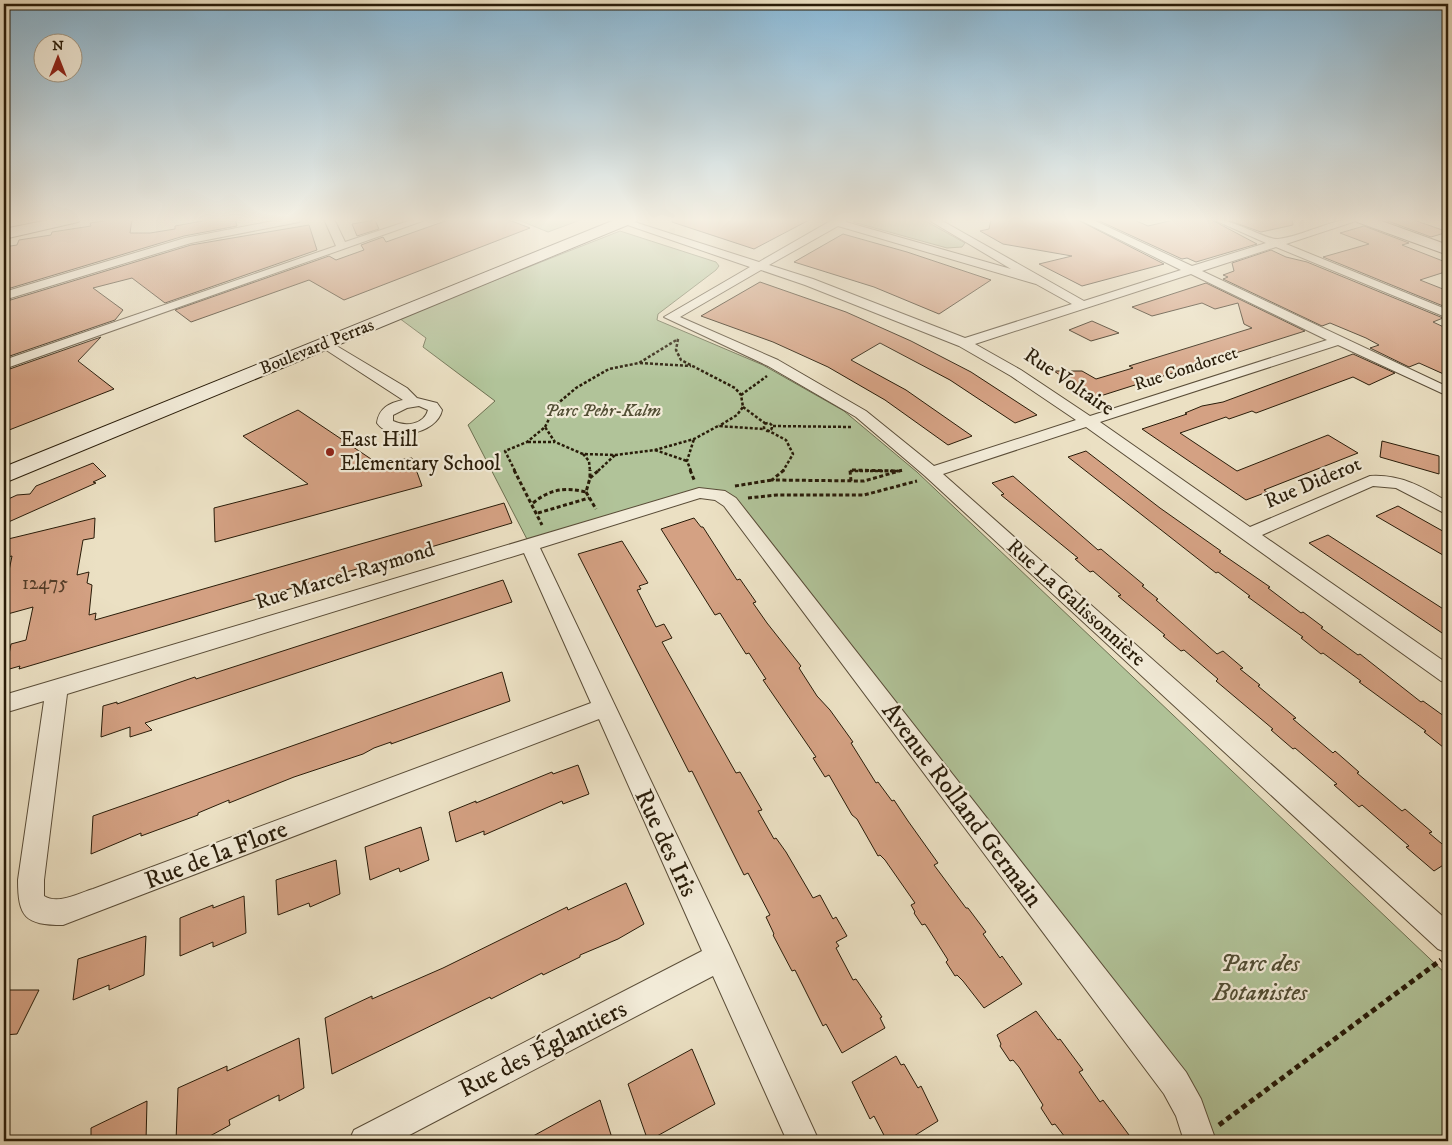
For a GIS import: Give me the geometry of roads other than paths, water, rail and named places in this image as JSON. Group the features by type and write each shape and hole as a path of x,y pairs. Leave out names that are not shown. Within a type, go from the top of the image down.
{"main road":[{"name":"Boulevard Perras","path":"4,457 461,272"},
{"name":"Boulevard Perras","path":"4,476 497,272"}],"street":[{"path":"4,296 82,272"},
{"path":"4,365 269,272"},
{"name":"Rue La Galissonnière","path":"746,272 670,318 781,368 861,414 933,473 1448,939"},
{"name":"Rue Voltaire","path":"780,272 857,299 964,343 1016,372 1448,675"},
{"path":"1011,272 1036,280"},
{"path":"1023,272 1084,306"},
{"path":"964,343 1189,272"},
{"path":"1196,272 1448,392"},
{"path":"1348,272 1448,314"},
{"name":"Rue Condorcet","path":"933,473 1339,340"},
{"path":"325,344 402,390 413,402"},
{"name":"Rue Diderot","path":"1249,534 1379,480 1402,484 1448,508"},
{"name":"Avenue Rolland Germain","path":"699,493 719,495 730,502 1175,1083 1190,1110 1200,1140"},
{"name":"Rue Marcel-Raymond","path":"4,704 699,493"},
{"name":"Rue des Iris","path":"530,545 603,708 803,1141"},
{"name":"Rue de la Flore","path":"57,688 31,880 31,903 43,912 63,912 93,902 603,708"},
{"name":"Rue des Églantiers","path":"365,1141 720,958"}],"place":[{"name":"East Hill Elementary School","path":"330,452"}],"park label":[{"name":"Parc Pehr-Kalm","path":"603,411"},
{"name":"Parc des Botanistes","path":"1260,978"}]}
